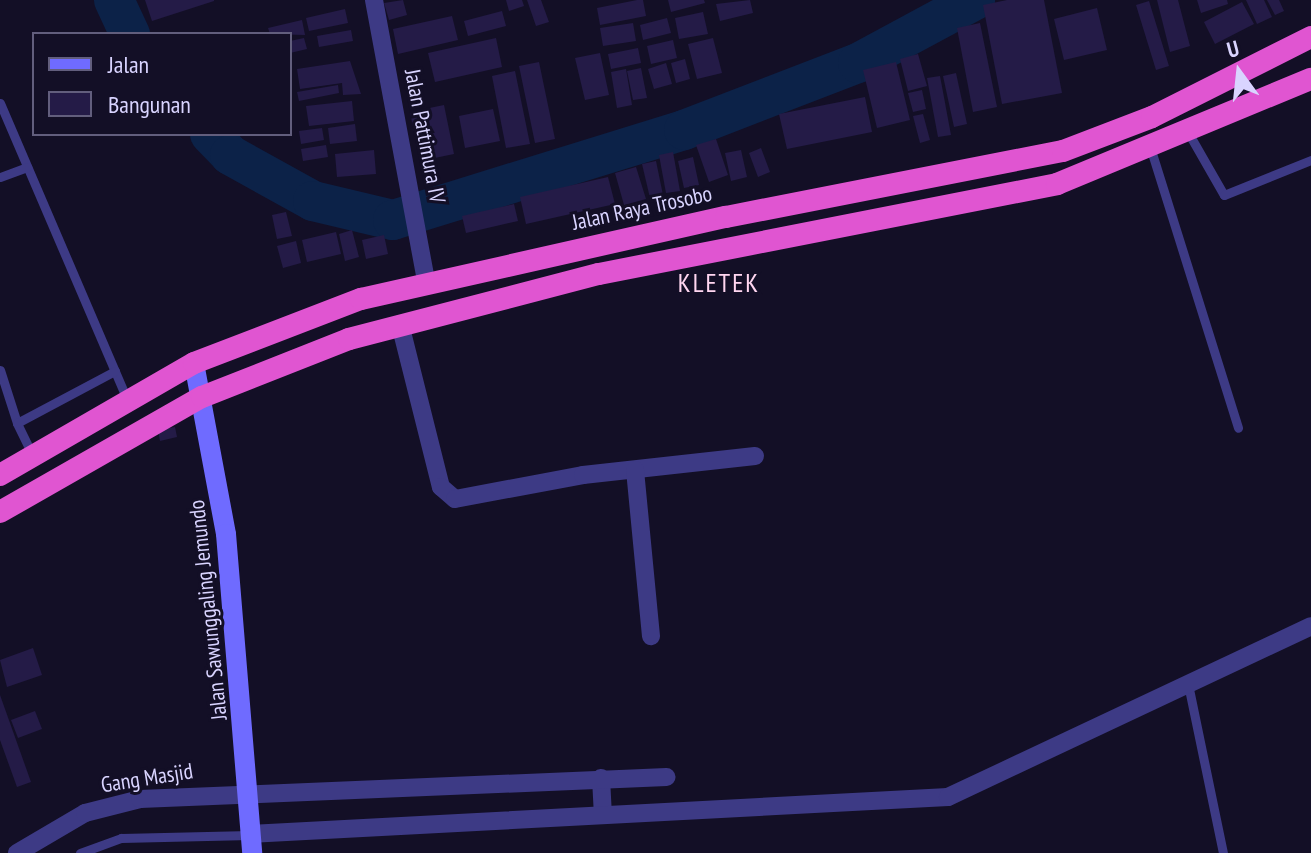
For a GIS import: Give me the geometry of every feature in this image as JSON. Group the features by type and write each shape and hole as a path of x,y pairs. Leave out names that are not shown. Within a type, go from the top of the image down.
{"highway":[{"name":"Jalan Raya Trosobo","path":"0,475 194,363 426,281 1063,151 1152,117 1311,37"},
{"path":"0,512 202,397 400,324 599,274 1057,184 1151,150 1310,82"}],"main road":[{"name":"Jalan Sawunggaling Jemundo","path":"194,363 226,534 251,837"}],"street":[{"name":"Jalan Pattimura IV","path":"374,0 426,281"},
{"path":"400,324 447,495 455,499 635,470 755,456"},
{"path":"635,470 651,636"},
{"path":"251,837 602,795 948,797 1311,626"},
{"path":"602,795 667,777"},
{"name":"Gang Masjid","path":"17,853 85,813 126,802 249,797 602,795"}],"lane":[{"path":"0,104 127,399"},
{"path":"1189,134 1224,195 1311,160"},
{"path":"1151,150 1238,428"},
{"path":"0,177 27,167"},
{"path":"0,370 17,423 32,454"},
{"path":"17,423 115,371"},
{"path":"1188,684 1223,853"},
{"path":"80,853 121,838 251,837"}],"building":[{"path":"145,0 214,0 214,1 152,21"},
{"path":"403,0 407,15 389,20 384,3"},
{"path":"506,0 522,0 524,6 509,11"},
{"path":"527,0 541,0 549,22 536,26"},
{"path":"643,0 646,16 600,25 597,8"},
{"path":"668,0 704,0 705,3 671,12"},
{"path":"750,0 753,13 720,21 716,4"},
{"path":"1007,0 1044,0 1062,93 1002,104 983,5"},
{"path":"1157,0 1178,0 1190,46 1170,52"},
{"path":"1197,0 1227,0 1228,4 1201,13"},
{"path":"1246,0 1264,0 1272,17 1257,24"},
{"path":"1267,0 1279,0 1284,11 1275,15"},
{"path":"1149,1 1169,66 1156,70 1136,5"},
{"path":"1242,2 1254,24 1215,44 1204,22"},
{"path":"1097,8 1107,50 1064,60 1054,19"},
{"path":"345,9 348,23 309,31 306,18"},
{"path":"502,11 506,26 468,36 464,21"},
{"path":"703,12 708,34 679,39 675,18"},
{"path":"452,16 458,40 398,54 393,29"},
{"path":"667,18 671,33 643,40 640,25"},
{"path":"302,20 305,35 269,32 268,28"},
{"path":"633,23 636,41 603,46 600,28"},
{"path":"980,23 997,107 973,112 957,28"},
{"path":"351,30 353,41 319,47 317,36"},
{"path":"304,38 307,49 292,53 292,41"},
{"path":"496,38 502,67 435,82 428,53"},
{"path":"713,38 722,73 697,79 688,44"},
{"path":"673,40 677,58 651,64 647,46"},
{"path":"638,48 641,63 611,69 608,54"},
{"path":"600,53 609,95 585,100 575,58"},
{"path":"918,54 927,86 908,91 900,59"},
{"path":"685,59 690,79 676,83 671,63"},
{"path":"350,61 361,94 343,95 342,83 300,89 297,69"},
{"path":"539,62 555,139 535,143 519,66"},
{"path":"896,62 910,120 877,128 863,70"},
{"path":"666,63 672,84 654,89 648,69"},
{"path":"641,68 647,98 633,100 627,71"},
{"path":"626,69 632,105 617,108 611,72"},
{"path":"515,71 530,144 506,148 492,76"},
{"path":"956,73 967,124 954,127 943,76"},
{"path":"940,76 951,135 938,137 927,78"},
{"path":"338,85 339,93 299,101 297,92"},
{"path":"922,90 926,109 913,112 908,93"},
{"path":"865,97 872,132 787,149 779,114"},
{"path":"352,101 354,121 309,126 306,106"},
{"path":"444,105 454,154 420,161 410,112"},
{"path":"493,109 500,141 465,148 459,116"},
{"path":"923,114 930,140 920,143 913,116"},
{"path":"355,124 357,141 330,144 328,128"},
{"path":"322,128 324,140 301,144 299,131"},
{"path":"716,139 728,175 709,182 696,145"},
{"path":"326,145 328,157 303,161 301,149"},
{"path":"761,148 770,172 758,177 749,153"},
{"path":"374,150 376,174 337,177 335,154"},
{"path":"741,150 747,177 731,181 725,153"},
{"path":"673,152 680,191 666,193 659,155"},
{"path":"693,157 699,185 684,188 678,161"},
{"path":"656,161 663,195 650,198 642,164"},
{"path":"636,167 646,199 624,205 615,173"},
{"path":"608,177 615,204 526,224 520,197"},
{"path":"514,204 518,221 466,233 462,216"},
{"path":"286,212 292,236 277,239 272,215"},
{"path":"352,230 359,257 345,261 339,234"},
{"path":"336,232 341,254 307,262 302,240"},
{"path":"384,235 388,254 366,259 362,240"},
{"path":"296,241 301,263 283,268 277,246"},
{"path":"175,427 177,437 160,441 158,430"},
{"path":"33,648 42,675 7,687 0,660"},
{"path":"0,695 31,782 17,787 0,740"},
{"path":"35,711 42,729 18,738 11,720"}],"waterway":[{"path":"114,0 129,32"},
{"path":"212,136 230,155 313,201 393,220 684,130 858,63 975,0"}],"district":[{"name":"KLETEK","path":"719,283"}]}
